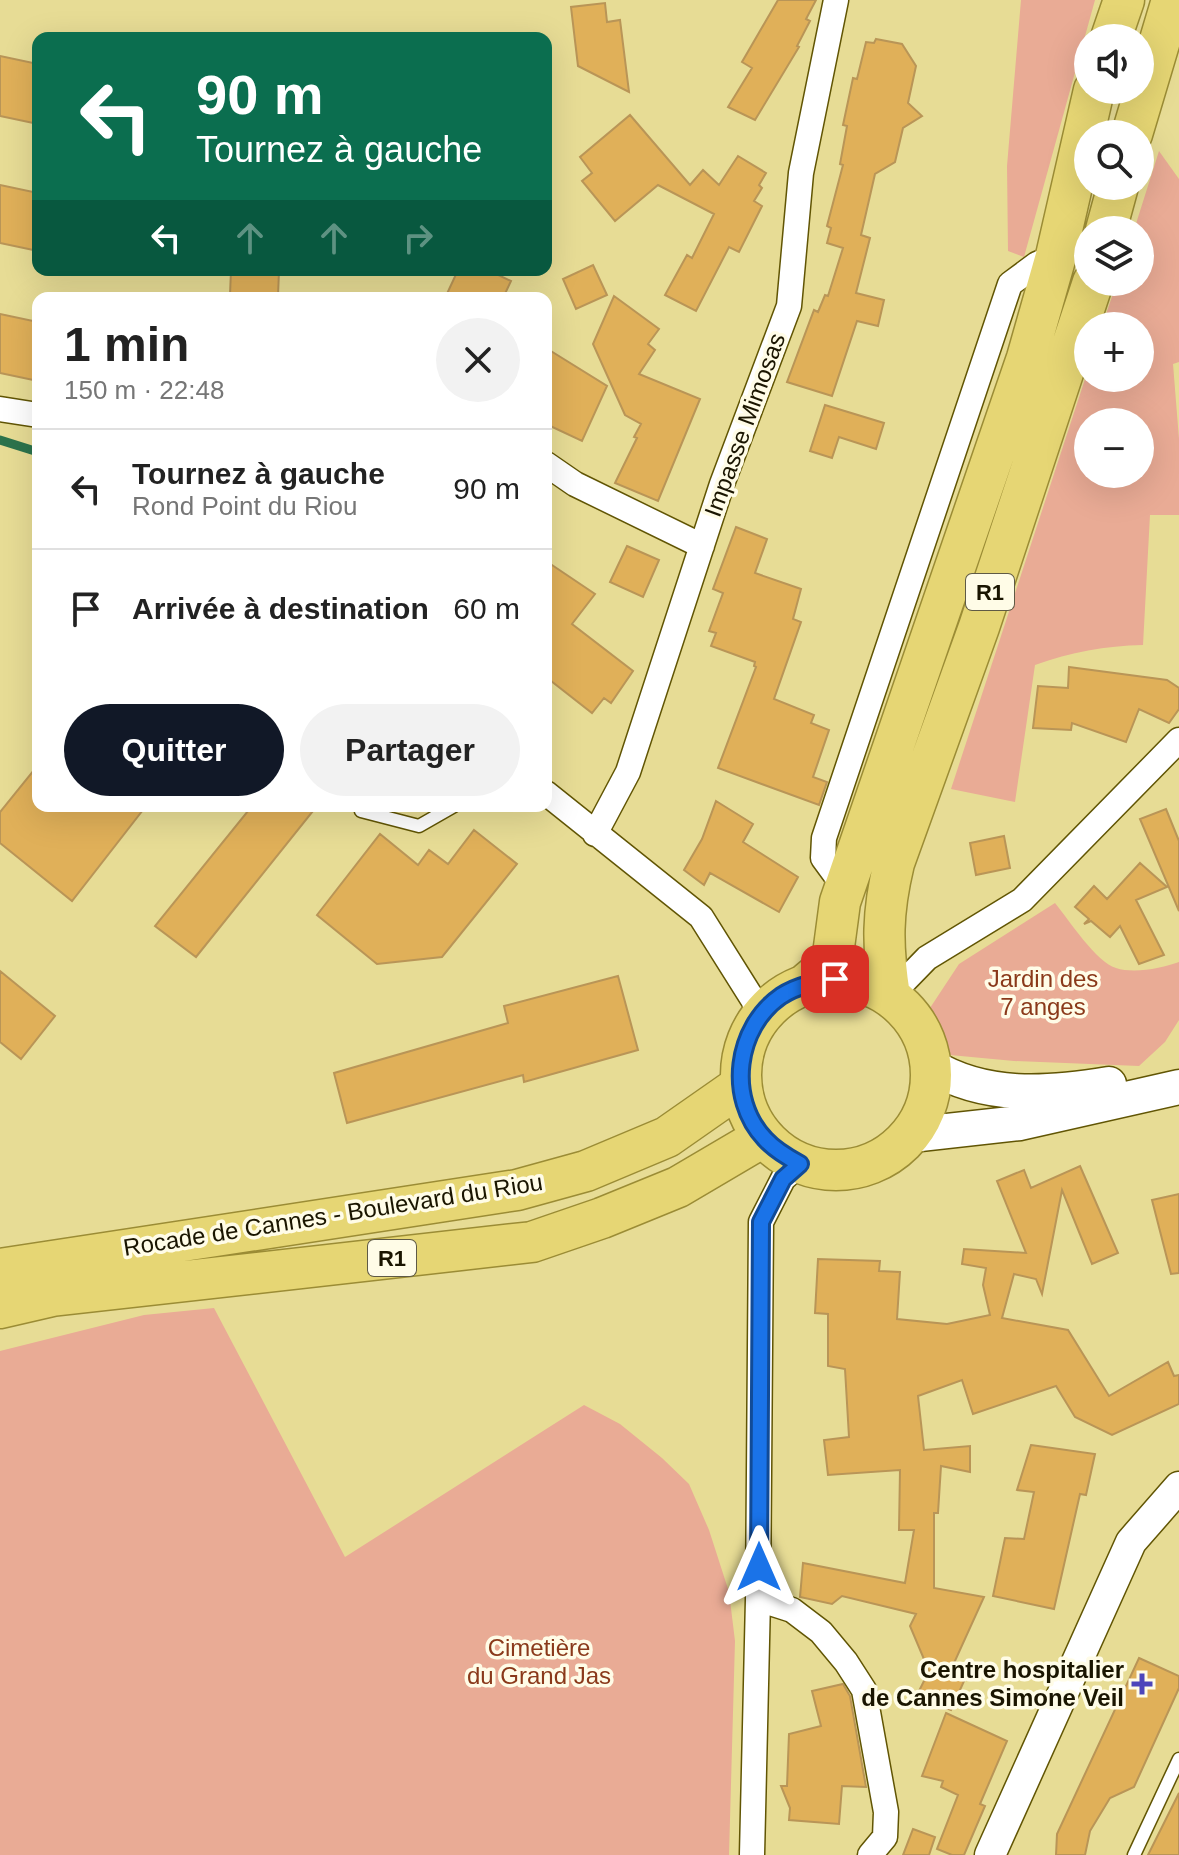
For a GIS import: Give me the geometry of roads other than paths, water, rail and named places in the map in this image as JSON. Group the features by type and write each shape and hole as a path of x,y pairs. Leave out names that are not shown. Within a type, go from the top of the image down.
{"highway":[{"path":"1116,24 1124,0"},
{"path":"1136,120 1172,0"},
{"name":"R1","path":"806,984 832,962 840,902 1027,358 1056,256 1091,104"},
{"name":"R1","path":"890,996 883,925 894,863 979,627 1088,296"},
{"path":"835,979 864,983 890,996 910,1015 924,1039 931,1066 930,1091 923,1114 911,1135 888,1155 860,1168 830,1171 800,1164 780,1153 763,1137 748,1113 740,1086 741,1060 748,1036 762,1014 781,996 806,984 835,979"},
{"name":"Rocade de Cannes - Boulevard du Riou","path":"0,1269 517,1190 586,1171 667,1137 740,1086"},
{"name":"Rocade de Cannes - Boulevard du Riou","path":"0,1308 52,1296 532,1242 678,1187 763,1137"}],"main road":[{"path":"931,1066 952,1079 970,1085 1020,1092 1081,1089 1179,1068"},
{"path":"911,1135 1020,1123 1179,1087"}],"street":[{"name":"Impasse Mimosas","path":"595,834 628,772 722,484 789,306 801,173 836,0"},
{"path":"0,409 32,414"},
{"path":"552,468 575,484 702,546"},
{"path":"890,996 927,958 1022,900 1179,740"},
{"path":"552,798 701,917 762,1014"},
{"path":"752,1855 761,1222 783,1179 800,1164"},
{"path":"990,1855 1131,1542 1179,1487"},
{"path":"758,1599 792,1610 821,1632 864,1690 886,1812 885,1837 870,1855"}],"lane":[{"path":"365,812 419,826 444,812"},
{"path":"1134,1855 1179,1759"}],"waterway":[{"path":"0,440 32,450"}],"place":[{"name":"Centre hospitalier de Cannes Simone Veil","path":"1142,1684"}],"park label":[{"name":"Jardin des 7 anges","path":"1043,993"},
{"name":"Cimetière du Grand Jas","path":"539,1662"}]}
